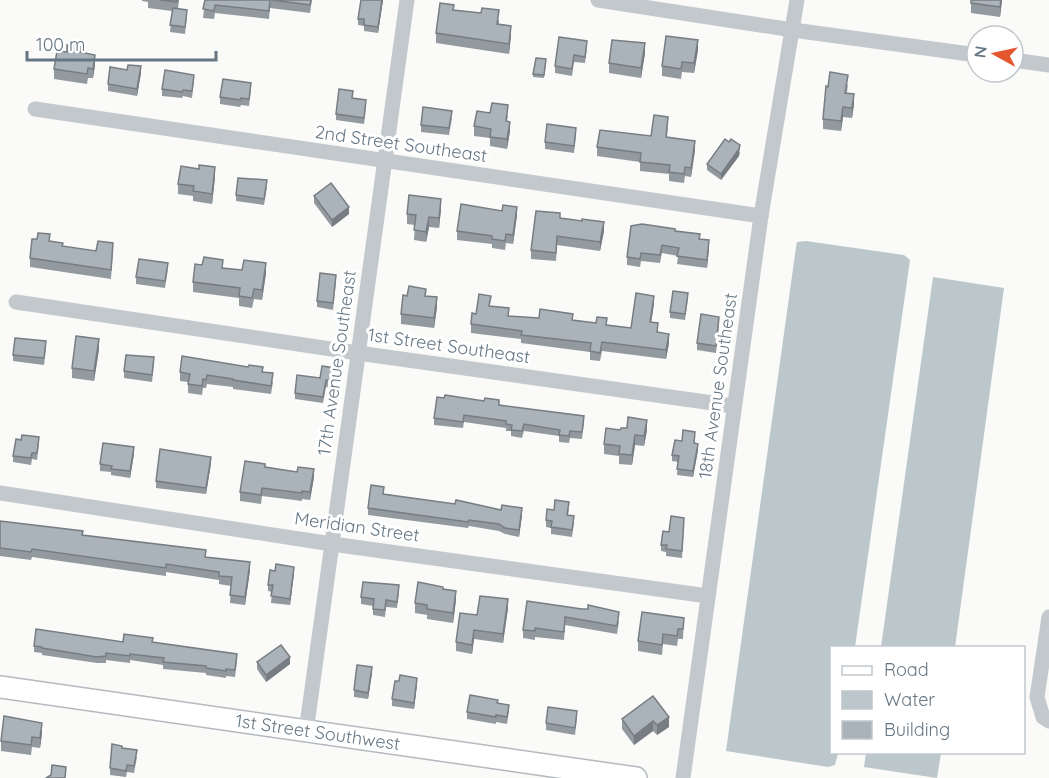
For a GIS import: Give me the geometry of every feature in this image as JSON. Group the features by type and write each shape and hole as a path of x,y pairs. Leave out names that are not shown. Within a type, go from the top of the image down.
{"street":[{"name":"17th Avenue Southeast","path":"306,732 407,0"},
{"path":"598,0 965,53"},
{"name":"18th Avenue Southeast","path":"683,778 761,216 797,0"},
{"path":"1025,62 1049,65"},
{"name":"2nd Street Southeast","path":"35,109 761,216"},
{"name":"1st Street Southeast","path":"16,302 735,406"},
{"name":"Meridian Street","path":"0,493 332,544 708,596"},
{"path":"1049,617 1037,697 1044,717 1049,721"},
{"name":"1st Street Southwest","path":"0,687 636,778"}],"water":[{"path":"806,241 904,255 910,260 855,646 830,646 830,754 838,754 835,765 828,767 726,751 797,242"},
{"path":"933,277 1004,288 955,646 881,646"},
{"path":"866,754 941,754 937,778 864,767"}],"building":[{"path":"205,0 270,0 269,11 215,5 214,11 203,9"},
{"path":"272,0 311,0 310,5"},
{"path":"361,0 382,0 378,27 364,25 364,19 358,19"},
{"path":"971,0 1001,0 1000,7 971,3"},
{"path":"440,3 454,5 453,10 481,13 482,8 499,10 497,24 511,26 509,44 436,33"},
{"path":"173,8 187,10 185,27 170,25"},
{"path":"666,36 698,40 694,63 682,62 681,69 662,66"},
{"path":"559,37 587,41 585,57 574,55 572,69 555,66"},
{"path":"612,40 645,43 641,68 609,63"},
{"path":"67,45 81,47 80,52 95,55 93,69 88,68 87,74 54,69 57,51 67,52"},
{"path":"536,58 546,59 544,75 533,74"},
{"path":"128,65 141,66 137,89 108,84 110,67 127,70"},
{"path":"165,70 194,75 192,91 162,89"},
{"path":"830,72 848,75 845,93 854,94 852,108 843,107 841,121 823,119 826,86 828,87"},
{"path":"223,79 251,83 249,99 220,97"},
{"path":"339,89 353,91 352,98 366,100 364,118 336,114"},
{"path":"492,103 508,105 506,121 510,122 507,139 490,137 491,129 474,126 477,111 490,113"},
{"path":"423,107 452,111 449,128 421,125"},
{"path":"654,115 668,117 666,137 695,141 691,168 685,167 684,174 669,172 670,165 640,162 641,153 597,147 600,130 651,136"},
{"path":"547,124 576,128 574,146 545,142"},
{"path":"725,139 729,142 731,139 740,145 721,174 707,164"},
{"path":"199,165 215,167 212,194 193,191 194,186 178,184 181,166 199,169"},
{"path":"238,178 267,180 264,199 236,195"},
{"path":"331,183 349,207 332,220 314,196"},
{"path":"409,195 441,199 439,218 429,217 426,232 414,230 416,215 407,214"},
{"path":"461,204 502,211 503,205 517,207 513,235 506,234 505,241 492,239 492,236 457,231"},
{"path":"536,211 560,213 560,218 604,222 600,242 557,236 556,253 531,250"},
{"path":"642,224 700,234 699,239 709,240 707,260 677,256 679,248 662,245 660,255 641,253 640,259 627,257 631,226"},
{"path":"38,233 50,234 49,241 63,243 62,246 96,251 98,241 113,243 111,270 30,258 32,239 37,239"},
{"path":"204,257 223,260 222,268 242,270 244,260 266,263 262,290 254,289 252,298 239,296 240,288 193,282 195,264 202,265"},
{"path":"139,259 168,263 165,281 136,277"},
{"path":"320,273 336,275 333,303 317,301"},
{"path":"409,286 426,289 425,296 437,297 434,318 401,314 403,295 407,296"},
{"path":"673,291 688,293 685,314 670,312"},
{"path":"636,293 654,296 650,322 658,323 657,332 669,334 666,350 602,342 600,353 590,351 591,343 521,335 522,331 471,324 472,313 476,314 479,294 491,296 489,306 509,308 508,316 539,318 540,309 573,314 572,320 596,323 597,317 607,318 606,325 631,328"},
{"path":"701,314 719,317 716,346 697,343"},
{"path":"76,336 99,339 94,371 72,368"},
{"path":"15,338 46,341 44,358 13,355"},
{"path":"126,355 154,357 152,375 124,371"},
{"path":"182,356 248,367 249,365 263,367 262,372 273,373 271,386 207,375 206,380 203,379 202,386 188,384 190,374 180,372"},
{"path":"322,366 335,368 333,381 326,380 323,397 295,393 297,375 320,378"},
{"path":"445,395 484,401 485,398 499,400 499,405 584,416 582,432 570,431 569,436 559,435 560,430 524,424 522,431 511,430 512,425 506,424 506,421 464,415 463,422 434,418 437,397 444,398"},
{"path":"628,417 647,420 644,436 635,435 632,455 619,454 620,446 604,444 606,428 620,430 627,428"},
{"path":"683,430 695,432 694,443 698,444 693,471 677,469 679,456 672,455 675,440 682,441"},
{"path":"22,435 39,437 37,453 32,453 31,458 13,456 16,439 21,440"},
{"path":"103,443 134,447 130,471 111,469 112,466 100,464"},
{"path":"160,449 211,457 206,488 156,481"},
{"path":"245,461 297,472 298,467 314,469 310,492 262,488 261,495 240,492"},
{"path":"371,485 384,487 383,494 455,504 456,500 501,510 502,505 522,508 519,530 505,528 499,524 368,508"},
{"path":"555,500 569,502 567,515 574,516 572,530 551,527 552,521 546,520 547,509 554,510"},
{"path":"671,516 684,518 682,551 666,549 667,545 661,545 663,531 669,532"},
{"path":"0,521 83,531 82,535 206,550 205,557 250,562 245,597 230,595 232,577 219,576 219,572 166,564 166,568 32,549 31,552 0,548"},
{"path":"276,564 294,567 290,599 271,596 273,585 268,585 270,570 275,571"},
{"path":"363,582 399,585 397,602 386,600 385,610 373,609 374,599 361,597"},
{"path":"418,582 456,591 453,613 427,609 427,605 415,603"},
{"path":"480,596 508,599 503,634 474,630 472,645 456,642 460,613 477,615"},
{"path":"527,601 582,609 588,609 588,605 619,612 617,626 565,617 564,632 535,628 535,631 523,630"},
{"path":"642,612 684,618 683,629 678,629 677,636 663,634 662,645 638,641"},
{"path":"36,629 123,642 124,634 153,638 152,642 237,654 235,670 226,669 226,671 206,668 206,666 163,662 164,658 130,654 130,656 106,653 106,656 97,657 42,648 34,646"},
{"path":"281,645 290,657 266,675 257,662"},
{"path":"357,665 372,667 368,693 354,690"},
{"path":"400,675 417,678 414,703 392,699 395,681 399,681"},
{"path":"470,695 498,700 497,703 509,705 507,717 467,712"},
{"path":"653,696 669,717 657,725 653,721 634,736 622,719"},
{"path":"548,707 577,711 575,728 546,723"},
{"path":"4,716 42,723 40,738 32,737 31,745 1,741"},
{"path":"112,744 137,750 134,766 127,765 126,771 110,768"},
{"path":"52,765 66,767 65,778 46,778 51,775"}]}
